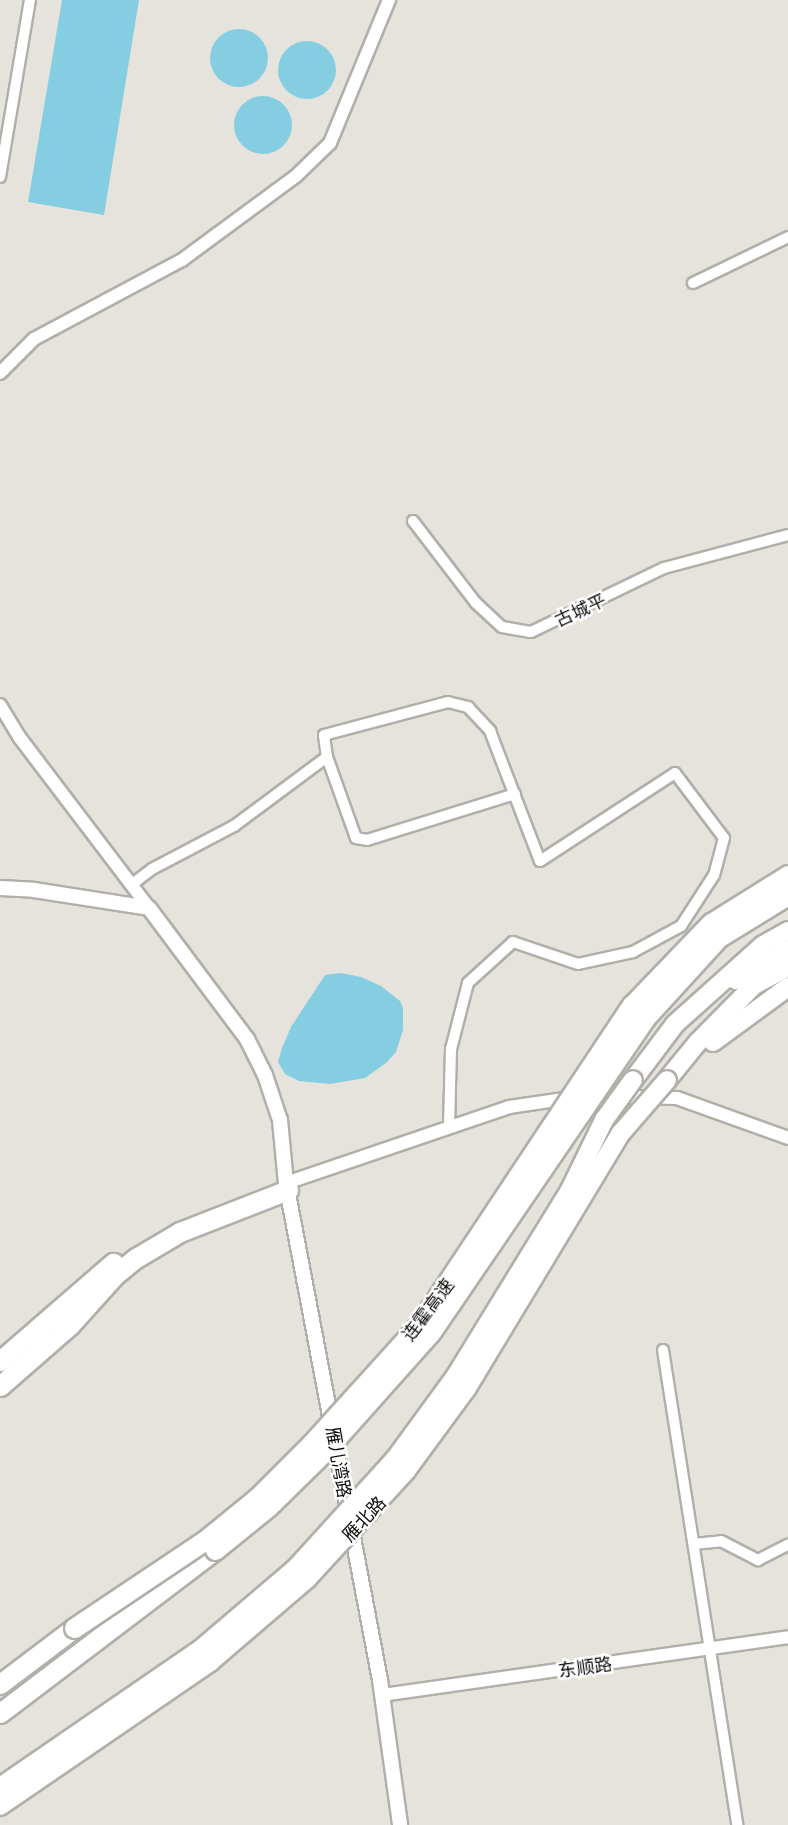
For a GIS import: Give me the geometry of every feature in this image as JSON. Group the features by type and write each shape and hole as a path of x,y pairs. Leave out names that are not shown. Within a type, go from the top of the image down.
{"highway":[{"name":"连霍高速","path":"0,1684 80,1640 258,1497 311,1444 419,1325 632,1005 711,923 788,875"},
{"name":"连霍高速","path":"0,1696 215,1550 268,1507 326,1451 431,1332 645,1018 718,938 788,894"},
{"path":"633,1080 675,1024 763,945 788,931"},
{"path":"633,1080 735,980 788,951"},
{"path":"667,1080 698,1042 754,985 788,967"},
{"path":"667,1080 755,1009 788,987"},
{"path":"667,1080 756,1018 788,1000"},
{"name":"雁北路","path":"0,1787 202,1648 296,1567 395,1459 455,1377 570,1190 604,1120 633,1080"},
{"name":"雁北路","path":"0,1806 210,1662 316,1569 407,1471 467,1388 621,1133 667,1080"},
{"path":"0,1361 140,1243 176,1224 287,1187"},
{"path":"0,1385 70,1325 117,1273 136,1258 180,1232 287,1187"},
{"path":"0,1671 80,1640"},
{"path":"0,1713 80,1640"}],"main road":[{"path":"0,888 34,890 149,908"},
{"name":"雁儿湾路","path":"149,908 247,1039 280,1120 287,1187 382,1695 400,1825"}],"street":[{"path":"0,177 30,0"},
{"path":"0,373 34,340 182,260 296,176 330,143 388,0"},
{"path":"693,283 788,237"},
{"name":"古城平","path":"413,521 476,603 502,627 531,632 664,568 788,535"},
{"path":"449,1127 451,1049 468,983 513,942 578,964 633,952 681,926 714,875 724,838 675,773 540,861 490,731 468,707 448,702 324,735 327,757 356,838 368,840 514,794"},
{"path":"0,705 20,738 149,908"},
{"path":"131,885 152,869 234,826 327,757"},
{"path":"287,1187 316,1171 509,1107 602,1094 677,1097 788,1138"},
{"path":"663,1350 737,1825"},
{"path":"694,1544 721,1541 758,1560 788,1545"},
{"name":"东顺路","path":"382,1695 788,1637"}],"water":[{"path":"62,0 139,0 104,215 28,202"},
{"path":"239,29 250,31 263,42 268,58 266,69 255,82 239,87 228,85 215,74 210,58 212,47 223,34"},
{"path":"307,41 318,43 331,54 336,70 334,81 323,94 307,99 296,97 283,86 278,70 280,59 291,46"},
{"path":"263,96 274,98 287,109 292,125 290,136 279,149 263,154 252,152 239,141 234,125 236,114 247,101"},
{"path":"341,973 361,977 381,986 400,1001 403,1008 403,1030 396,1052 365,1078 330,1084 299,1081 285,1074 278,1062 282,1048 291,1027 325,975"}]}
